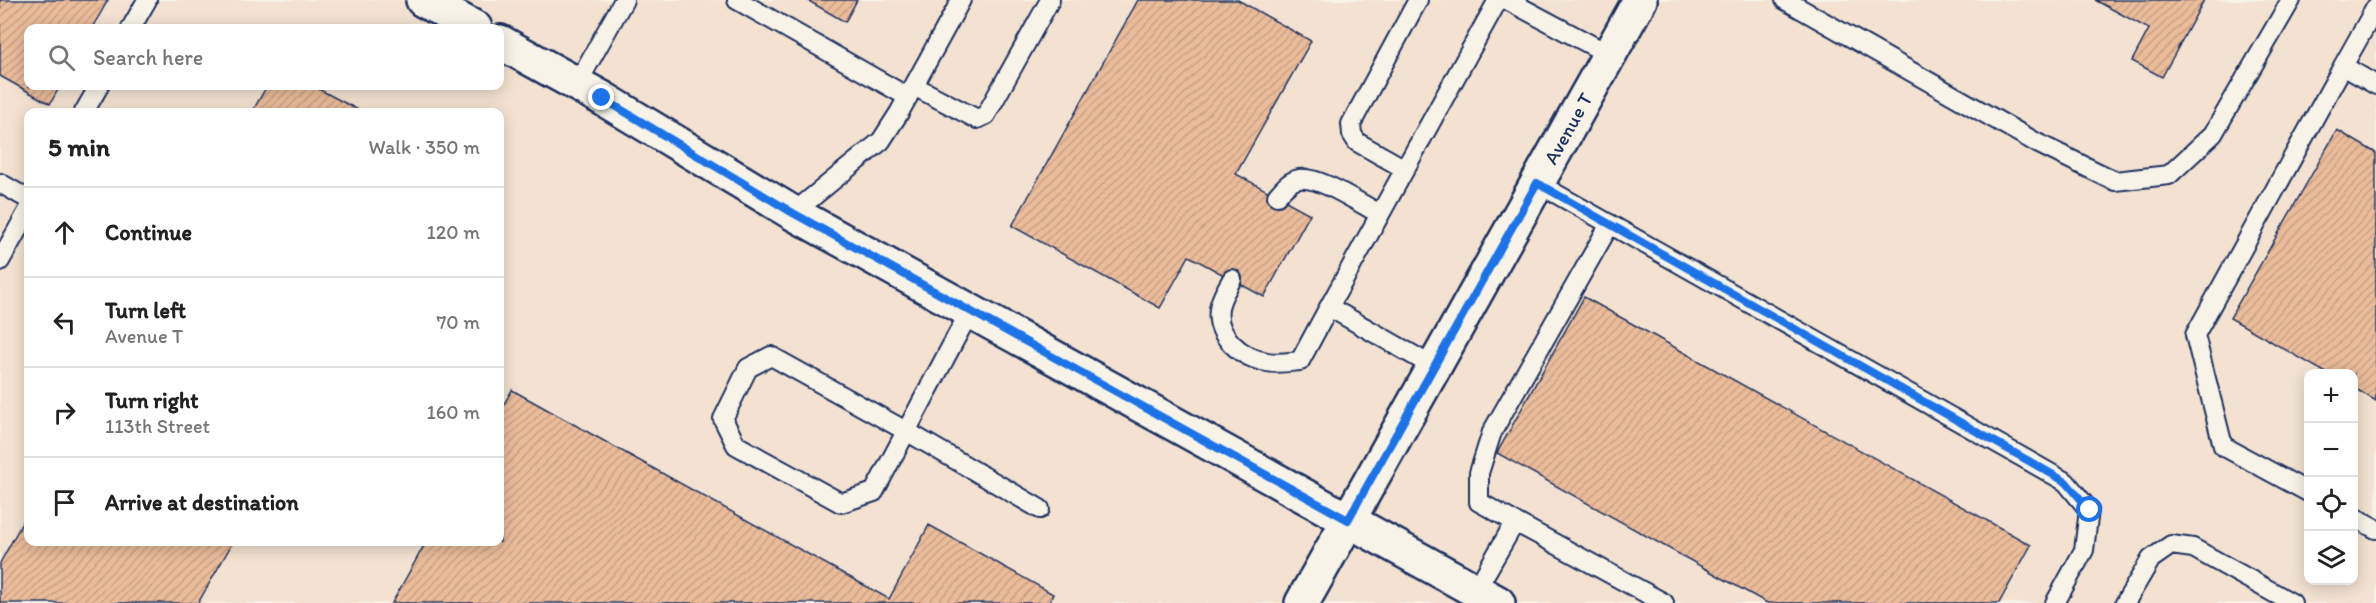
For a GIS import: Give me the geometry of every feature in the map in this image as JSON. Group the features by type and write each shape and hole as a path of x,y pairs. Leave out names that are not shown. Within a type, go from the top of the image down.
{"street":[{"path":"423,0 468,24"},
{"name":"Avenue T","path":"1302,603 1641,0"},
{"path":"504,44 577,84 793,213 1487,597"}],"lane":[{"path":"133,24 147,0"},
{"path":"577,84 624,0"},
{"path":"737,0 911,91 977,119 986,116 1050,0"},
{"path":"793,213 881,141 961,0"},
{"path":"1405,169 1358,142 1352,134 1351,124 1418,0"},
{"path":"1232,279 1220,301 1218,312 1220,328 1228,340 1242,352 1266,362 1300,361 1498,0"},
{"path":"1508,0 1610,55"},
{"path":"1785,0 2037,143 2115,181 2169,175 2213,134 2291,0"},
{"path":"2304,490 2223,446 2195,335 2376,7"},
{"path":"2343,66 2376,85"},
{"path":"86,108 97,90"},
{"path":"1277,196 1285,186 1297,179 1312,180 1380,214"},
{"path":"0,183 24,197"},
{"path":"1537,183 2066,482 2090,510 2084,550 2055,603"},
{"path":"0,261 24,218"},
{"path":"1610,224 1492,432 1479,473 1479,502 1664,603"},
{"path":"1329,308 1434,366"},
{"path":"970,311 906,431 874,492 841,503 736,445 723,419 748,368 771,356 906,431 1040,509"},
{"path":"2358,519 2376,529"},
{"path":"1487,597 1515,522"},
{"path":"2125,603 2151,558 2171,545 2193,548 2292,603"}],"shaded area":[{"path":"0,0 2376,0 2376,603 0,603"}],"building":[{"path":"0,0 108,0 94,24 24,24 24,89 0,76"},
{"path":"807,0 857,0 845,22"},
{"path":"1138,0 1238,0 1311,41 1236,174 1310,214 1264,297 1189,256 1160,308 1012,226"},
{"path":"2095,0 2204,0 2162,77 2132,61 2149,29"},
{"path":"25,90 58,90 50,104"},
{"path":"265,90 321,90 354,108 254,108"},
{"path":"2337,130 2376,153 2376,401 2358,390 2358,369 2319,369 2230,318"},
{"path":"1584,297 2031,545 1999,603 1767,603 1497,453"},
{"path":"512,390 889,599 929,525 1053,594 1049,603 392,603 424,546 504,546 504,404"},
{"path":"24,519 24,546 231,546 198,603 0,603 0,563"}],"route":[{"path":"602,98 793,213 1348,520 1537,183 2066,482 2090,510"}]}
